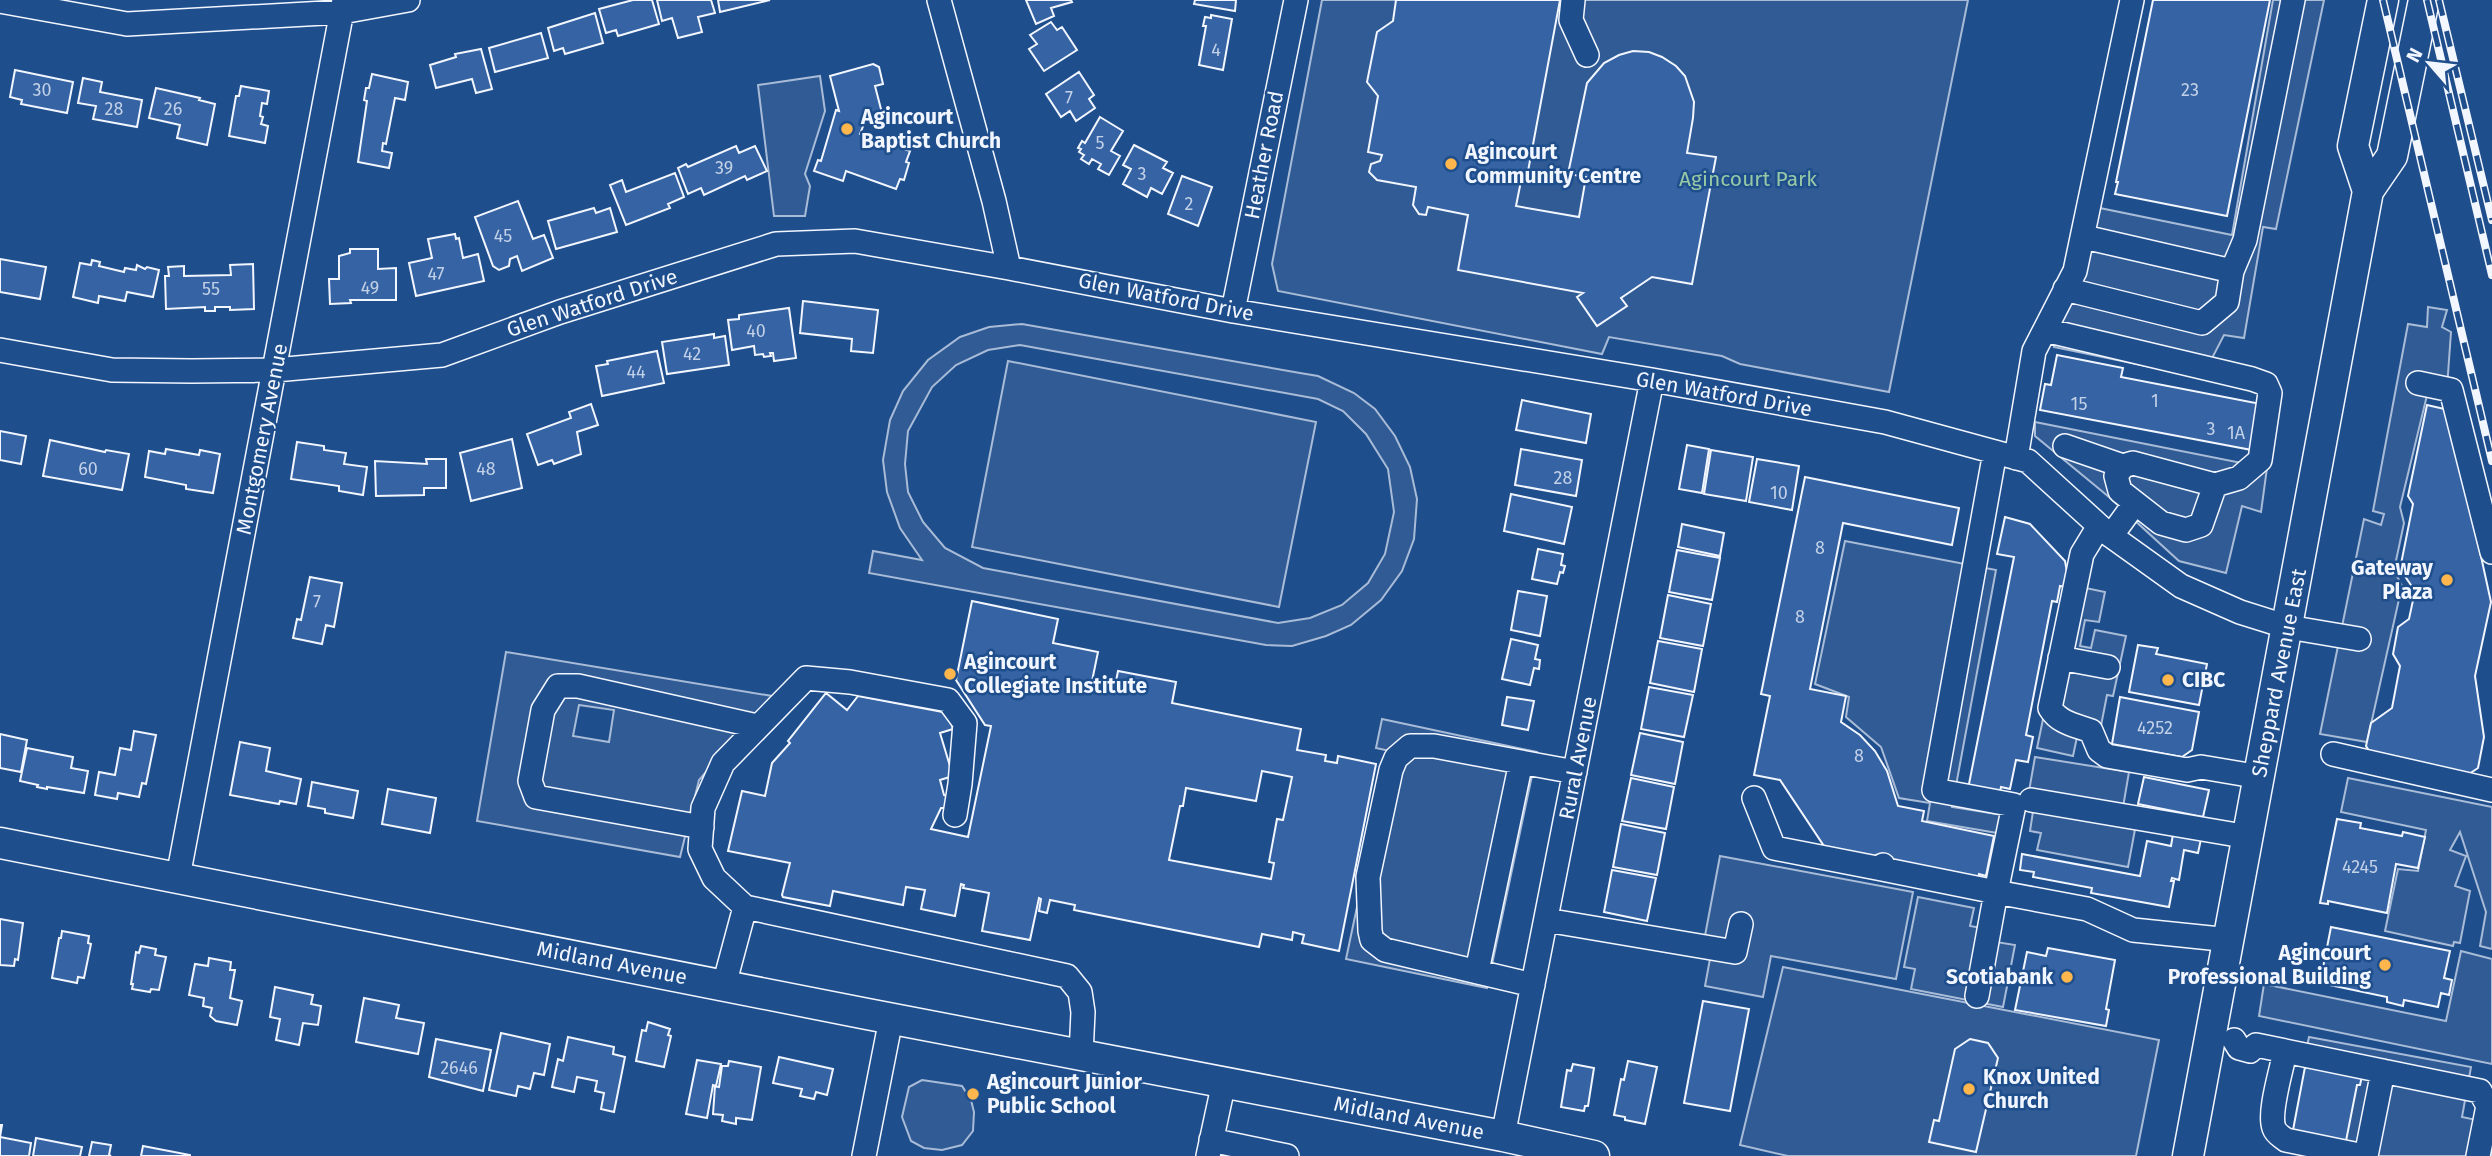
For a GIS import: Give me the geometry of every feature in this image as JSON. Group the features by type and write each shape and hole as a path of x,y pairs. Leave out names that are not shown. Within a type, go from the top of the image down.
{"main road":[{"name":"Sheppard Avenue East","path":"2368,191 2353,146 2383,0"},
{"name":"Sheppard Avenue East","path":"2189,1156 2234,1040 2230,940 2368,191 2392,156 2424,0"},
{"name":"Midland Avenue","path":"0,843 1594,1156"}],"street":[{"path":"0,1 127,24 408,0"},
{"path":"939,0 994,201 1009,268"},
{"name":"Heather Road","path":"1233,311 1296,0"},
{"path":"1573,0 1571,20 1587,55"},
{"path":"1977,996 2014,805 1934,790 2006,455 2034,351 2076,271 2132,0"},
{"path":"2066,289 2202,323 2227,302 2232,271 2245,240 2293,0"},
{"name":"Montgomery Avenue","path":"177,877 343,6"},
{"path":"2084,237 2232,271"},
{"name":"Glen Watford Drive","path":"0,350 111,370 275,370 442,355 560,312 776,244 855,241 1233,311 1652,380 1885,422 2028,461 2105,531 2181,586 2240,612 2288,627 2359,639"},
{"path":"2045,330 2252,379 2266,384 2270,393 2260,460 2239,478 2215,485 2133,463 2123,466 2066,446"},
{"name":"Rural Avenue","path":"1503,1136 1652,380"},
{"path":"2418,383 2451,390 2492,552"},
{"path":"2123,466 2116,476 2120,491 2161,523 2186,530 2202,525 2215,485"},
{"path":"2135,503 2082,554 2050,708 2060,720 2091,731 2099,750 2107,757 2187,770 2201,767 2260,777"},
{"path":"2060,658 2108,667"},
{"path":"955,815 965,723 948,700 850,682 806,678 723,762 702,808 700,849 714,878 745,907 1067,976 1080,992 1083,1012 1081,1055"},
{"path":"702,827 536,797 530,781 542,710 558,686 578,686 758,726"},
{"path":"1533,985 1385,950 1372,940 1368,877 1391,770 1402,751 1410,746 1575,772"},
{"path":"2333,754 2492,790"},
{"path":"1477,971 1521,762"},
{"path":"1754,798 1774,848 2087,909 2133,930 2230,940"},
{"path":"2031,800 2249,837"},
{"path":"724,985 745,907"},
{"path":"1546,920 1735,952 1741,924"},
{"path":"864,1156 891,1019"},
{"path":"2234,1040 2480,1091 2488,1106 2478,1156"},
{"path":"2285,1051 2273,1126 2277,1134 2286,1140 2365,1156 2383,1071"},
{"path":"1224,1082 1210,1148 1287,1156"}],"shaded area":[{"name":"Agincourt Park","path":"1322,0 1968,0 1889,392 1740,364 1722,356 1609,337 1602,354 1278,291 1272,264"},
{"path":"2273,0 2324,0 2276,229 2263,227 2244,338 2224,335 2211,360 2218,381 2054,347 2085,205 2232,235"},
{"path":"820,76 825,111 805,174 810,186 805,216 774,216 758,85"},
{"path":"2428,307 2447,310 2442,327 2451,332 2447,388 2429,387 2400,507 2404,523 2394,570 2402,586 2367,742 2320,734 2364,519 2381,525 2384,514 2373,511 2408,324 2427,327"},
{"path":"1022,324 1318,376 1354,393 1375,409 1395,436 1410,467 1417,499 1414,539 1402,571 1381,600 1351,625 1292,646 1266,645 869,573 873,551 922,560 900,528 887,492 883,460 890,420 903,391 928,360 960,337 989,327","holes":["1020,345 1318,399 1343,411 1366,434 1388,469 1394,512 1385,554 1368,583 1342,605 1310,618 1278,623 983,568 945,548 923,522 908,492 905,464 908,431 932,387 956,365 988,350"]},
{"path":"1008,361 1316,422 1279,607 972,547"},
{"path":"2035,422 2267,468 2261,512 2242,506 2226,573 2179,561 2109,497 2035,436"},
{"path":"1845,541 1996,570 1952,807 2003,815 2003,834 1927,821 1930,803 1899,798 1881,747 1846,717 1849,697 1815,684"},
{"path":"2071,585 2105,592 2099,622 2085,620 2080,646 2091,648 2095,630 2126,636 2113,696 2107,695 2098,741 2077,737 2073,756 2037,748"},
{"path":"506,652 772,696 699,780 680,857 477,821","holes":["579,705 614,710 609,742 573,736"]},
{"path":"1382,719 1537,752 1487,988 1346,959 1390,751 1376,748"},
{"path":"2035,757 2129,772 2122,813 2028,797"},
{"path":"2348,778 2492,807 2492,949 2480,946 2486,912 2460,832 2450,850 2466,856 2455,886 2470,891 2460,943 2454,942 2453,946 2385,931 2398,869 2418,871 2426,830 2341,812"},
{"path":"2034,805 2136,824 2128,867 2037,850 2041,833 2030,831"},
{"path":"1720,856 1913,892 1896,979 1771,956 1763,997 1705,986 1710,959 1701,957"},
{"path":"1918,897 1974,908 1970,926 1998,931 1996,942 2015,945 2003,1007 1911,989 1915,969 1904,967"},
{"path":"2461,951 2492,959 2492,1064 2259,1016 2264,984 2446,1021"},
{"path":"1783,967 2159,1040 2136,1156 1788,1156 1740,1145"},
{"path":"2309,1037 2471,1067 2462,1117 2476,1120 2492,1096 2492,1156 2360,1156 2345,1145 2305,1056"},
{"path":"922,1080 962,1086 971,1100 974,1112 973,1131 962,1145 942,1150 924,1148 911,1141 902,1117 909,1087"}],"building":[{"path":"633,0 652,0 659,24 618,36 616,30 606,33 599,9"},
{"path":"657,0 711,0 715,13 698,17 702,32 678,38 672,18 662,21"},
{"path":"718,0 770,0 720,12"},
{"path":"1026,0 1072,2 1051,8 1054,16 1036,24"},
{"path":"1195,0 1236,0 1235,11 1194,4"},
{"name":"Agincourt Community Centre","path":"1396,0 1560,0 1526,182 1521,181 1516,206 1579,217 1586,177 1568,174 1587,83 1604,63 1633,51 1649,52 1676,66 1685,76 1694,102 1687,153 1716,157 1692,284 1652,277 1621,298 1627,306 1597,326 1577,297 1583,293 1458,270 1468,215 1428,207 1426,215 1419,214 1413,205 1416,187 1377,180 1369,172 1371,164 1380,161 1382,155 1368,152 1378,96 1367,82 1377,32 1393,21"},
{"path":"2153,0 2270,0 2227,216 2115,194"},
{"path":"595,13 603,43 565,54 563,48 554,51 548,28"},
{"path":"1211,15 1232,19 1223,70 1199,65 1206,26 1203,26 1205,17 1211,18"},
{"path":"1051,22 1057,30 1062,27 1077,50 1044,71 1029,49 1037,44 1030,35"},
{"path":"541,33 548,58 495,72 489,48"},
{"path":"481,49 492,89 476,93 472,79 436,88 430,65 456,57 455,54"},
{"name":"Agincourt Baptist Church","path":"873,64 879,67 883,84 875,86 882,113 866,119 860,134 910,151 904,180 900,179 896,189 846,171 843,181 814,171 818,160 821,161 836,110 839,111 830,76"},
{"path":"15,70 73,82 67,113 21,104 22,100 10,97"},
{"path":"1079,72 1094,95 1089,99 1095,108 1076,121 1070,111 1061,117 1046,94"},
{"path":"372,74 408,82 405,100 395,98 386,144 383,143 382,151 392,153 389,168 358,162 367,101 364,100"},
{"path":"83,78 102,82 100,92 142,100 137,127 93,119 96,106 78,103"},
{"path":"241,86 269,91 267,104 262,103 260,116 263,117 261,124 268,126 265,143 229,136 236,96 239,96"},
{"path":"156,88 215,104 207,145 177,138 180,125 149,118"},
{"path":"1100,117 1123,131 1111,151 1120,156 1109,175 1098,169 1101,164 1092,159 1089,164 1081,159 1084,155 1078,148 1082,141 1085,143"},
{"path":"1134,145 1167,162 1163,168 1173,173 1162,194 1151,188 1147,197 1123,184 1131,169 1123,165"},
{"path":"736,146 739,153 755,146 767,171 747,180 745,176 704,195 701,188 688,194 678,168 686,164 688,167"},
{"path":"675,173 684,197 668,204 670,208 626,225 610,185 622,180 626,192"},
{"path":"1182,176 1212,187 1198,226 1168,214"},
{"path":"518,201 533,239 544,235 553,258 522,271 517,256 510,259 509,266 499,270 493,266 475,217"},
{"path":"594,208 596,213 610,208 617,232 556,249 548,221"},
{"path":"455,234 456,239 459,238 463,258 478,254 484,281 416,296 409,263 432,258 428,239"},
{"path":"350,249 378,249 378,269 396,268 396,300 350,300 351,303 330,304 329,279 339,279 339,256 350,253"},
{"path":"0,259 46,267 40,299 0,292"},
{"path":"92,260 100,262 99,266 124,272 125,268 136,270 137,265 145,269 147,267 159,270 153,297 127,292 125,301 99,296 98,303 73,297 80,263 91,265"},
{"path":"253,264 254,309 166,309 165,276 169,276 168,267 184,266 184,276 231,275 230,265"},
{"path":"803,301 878,310 873,353 851,351 852,339 800,333"},
{"path":"789,308 796,358 774,361 773,353 764,357 763,354 755,355 754,346 732,350 728,320 739,319 739,315"},
{"path":"714,334 714,338 725,336 729,365 667,374 662,342"},
{"path":"657,351 664,383 602,396 596,366 608,364 607,361"},
{"path":"2057,355 2123,368 2121,377 2266,405 2257,451 2040,410 2045,384 2051,385"},
{"path":"1522,400 1591,414 1586,443 1516,430"},
{"path":"591,404 598,425 577,432 581,454 554,464 552,460 538,465 527,434 571,418 569,412"},
{"name":"Gateway Plaza","path":"2427,405 2449,410 2491,602 2475,676 2484,737 2478,768 2466,776 2374,759 2366,746 2371,723 2392,708 2400,666 2393,654 2398,627 2409,619 2415,591 2400,569 2413,504 2408,496"},
{"path":"0,431 26,436 21,464 0,460"},
{"path":"512,439 522,488 471,501 460,453"},
{"path":"50,440 105,452 129,454 122,490 43,476"},
{"path":"297,442 346,453 344,464 367,467 363,495 339,491 339,486 291,479"},
{"path":"1687,445 1709,449 1702,493 1679,489"},
{"path":"166,449 199,455 200,450 220,454 213,493 186,489 186,485 145,477 149,451 165,454"},
{"path":"1521,449 1582,460 1576,496 1515,485"},
{"path":"1711,450 1753,457 1746,501 1704,494"},
{"path":"426,459 446,459 446,488 424,488 424,495 376,496 375,461 427,464"},
{"path":"1757,459 1799,466 1792,510 1749,502"},
{"path":"1805,477 1959,508 1952,545 1843,523 1810,689 1846,696 1841,722 1860,735 1875,751 1887,771 1898,806 1924,811 1922,821 1994,836 1986,876 1979,874 1978,879 1826,849 1780,780 1754,775 1770,696 1761,694"},
{"path":"1511,494 1572,507 1564,544 1504,531"},
{"path":"2005,517 2030,524 2065,561 2067,572 2065,587 2060,586 2057,602 2052,601 2026,735 2033,737 2028,762 2016,760 2010,789 2001,787 1999,796 1968,789 2014,557 1997,554"},
{"path":"1682,524 1724,533 1720,556 1678,547"},
{"path":"1538,549 1563,554 1561,565 1565,566 1563,573 1560,572 1557,584 1532,579"},
{"path":"1677,550 1720,558 1712,600 1669,592"},
{"path":"310,577 342,583 334,627 326,625 322,644 293,638 297,619 301,620"},
{"path":"1518,591 1547,596 1540,636 1511,630"},
{"path":"1668,595 1711,604 1703,646 1660,638"},
{"path":"972,601 1058,619 1053,643 1098,652 1091,686 1114,691 1118,671 1176,682 1172,703 1301,729 1297,750 1326,755 1325,761 1337,763 1338,756 1376,764 1339,951 1302,943 1304,935 1293,932 1292,940 1262,934 1259,947 1074,910 1075,905 1050,900 1047,913 1039,911 1039,898 1030,940 982,931 989,893 963,888 964,885 961,884 955,916 921,909 925,890 906,887 903,905 833,891 830,906 783,897 790,863 728,851 742,791 765,796 772,763 826,693 847,710 858,696 948,713 953,729 940,733 953,776 940,780 944,795 947,796 945,808 941,808 931,829 968,837 991,726 985,725 956,680","holes":["1262,771 1292,777 1283,820 1277,819 1269,862 1274,863 1271,879 1169,860 1186,788 1256,801"]},
{"path":"1511,639 1538,645 1535,659 1540,660 1539,669 1534,668 1530,685 1502,679"},
{"path":"1658,641 1702,649 1694,692 1650,683"},
{"name":"CIBC","path":"2138,645 2158,648 2156,654 2207,664 2199,705 2129,692"},
{"path":"1649,687 1693,695 1684,737 1641,729"},
{"path":"1507,697 1534,701 1528,730 1502,725"},
{"path":"2120,697 2199,712 2192,750 2182,757 2112,744"},
{"path":"134,731 156,735 146,784 142,783 139,797 118,793 117,799 95,795 99,772 115,775 120,748 131,750"},
{"path":"1640,733 1683,742 1675,784 1631,775"},
{"path":"0,734 27,740 21,772 0,768"},
{"path":"240,742 270,748 266,771 301,779 296,804 280,801 279,804 230,795"},
{"path":"27,748 73,757 71,768 88,771 84,793 47,789 20,781"},
{"path":"2144,777 2209,790 2203,817 2138,804"},
{"path":"1631,778 1674,787 1666,829 1622,821"},
{"path":"312,782 358,791 353,818 325,813 325,809 308,806"},
{"path":"388,789 436,798 430,833 382,824"},
{"path":"2337,819 2361,823 2360,828 2402,836 2403,832 2425,837 2418,868 2396,864 2387,913 2328,901 2328,904 2320,903"},
{"path":"1621,824 1665,833 1657,875 1613,867"},
{"path":"2173,834 2201,839 2198,853 2184,850 2179,880 2172,878 2171,881 2174,881 2169,907 2091,893 2092,888 2033,877 2034,872 2020,870 2022,854 2140,876 2147,841 2171,846"},
{"path":"1612,870 1656,878 1647,921 1604,912"},
{"path":"0,919 23,923 18,960 15,959 14,966 0,965"},
{"name":"Agincourt Professional Building","path":"2331,927 2450,951 2444,978 2452,980 2449,995 2441,993 2438,1007 2404,1000 2403,1006 2387,1002 2387,997 2320,983"},
{"path":"62,931 89,936 88,943 91,944 84,978 78,977 77,983 52,978"},
{"path":"141,946 156,949 155,955 166,957 159,990 151,989 150,992 132,989 136,952 139,953"},
{"name":"Scotiabank","path":"2048,948 2115,960 2106,1009 2109,1010 2106,1026 2015,1010 2027,952 2046,956"},
{"path":"209,958 231,962 230,970 235,970 230,998 242,1001 237,1025 216,1021 210,1016 212,1008 203,1006 204,998 189,995 195,964 208,966"},
{"path":"275,987 313,995 311,1004 321,1006 318,1025 303,1023 299,1045 276,1040 280,1019 270,1017"},
{"path":"364,998 399,1005 396,1018 424,1023 418,1054 356,1042"},
{"path":"1703,1001 1749,1009 1730,1111 1684,1103"},
{"path":"648,1022 670,1029 664,1067 636,1061 642,1030 646,1031"},
{"path":"501,1033 550,1044 544,1075 534,1073 530,1089 518,1086 516,1096 489,1090"},
{"path":"568,1037 614,1047 613,1054 625,1057 614,1112 601,1109 604,1093 595,1091 597,1081 577,1077 574,1092 552,1087 558,1059 563,1061"},
{"path":"436,1039 491,1050 483,1091 429,1077"},
{"name":"Knox United Church","path":"1970,1039 1988,1043 1998,1058 1976,1152 1929,1142 1934,1120 1939,1121 1955,1049"},
{"path":"779,1057 833,1069 827,1095 816,1092 814,1099 800,1096 802,1089 773,1083"},
{"path":"697,1060 721,1064 716,1086 713,1085 707,1118 686,1114"},
{"path":"729,1061 761,1067 752,1120 736,1118 736,1124 722,1121 723,1115 713,1114 715,1086 719,1087 722,1066 728,1066"},
{"path":"1628,1061 1657,1067 1645,1124 1614,1115 1621,1079 1624,1080"},
{"path":"1573,1064 1594,1068 1588,1106 1585,1106 1584,1111 1561,1107 1567,1070 1571,1071"},
{"path":"2305,1067 2362,1076 2360,1085 2357,1085 2346,1141 2293,1130"},
{"path":"0,1137 31,1143 29,1156 0,1156"},
{"path":"36,1138 82,1147 80,1156 33,1156"},
{"path":"92,1142 111,1145 111,1156 89,1156"},
{"path":"143,1146 190,1155 190,1156 141,1156"}],"railway":[{"path":"2383,0 2492,461"},
{"path":"2427,0 2492,275"},
{"path":"2439,0 2492,220"}],"place":[{"name":"Agincourt Baptist Church","path":"847,129"},
{"name":"Agincourt Community Centre","path":"1451,164"},
{"name":"Gateway Plaza","path":"2447,580"},
{"name":"Agincourt Collegiate Institute","path":"950,674"},
{"name":"CIBC","path":"2168,680"},
{"name":"Agincourt Professional Building","path":"2385,965"},
{"name":"Scotiabank","path":"2067,977"},
{"name":"Knox United Church","path":"1969,1089"},
{"name":"Agincourt Junior Public School","path":"973,1094"}]}
